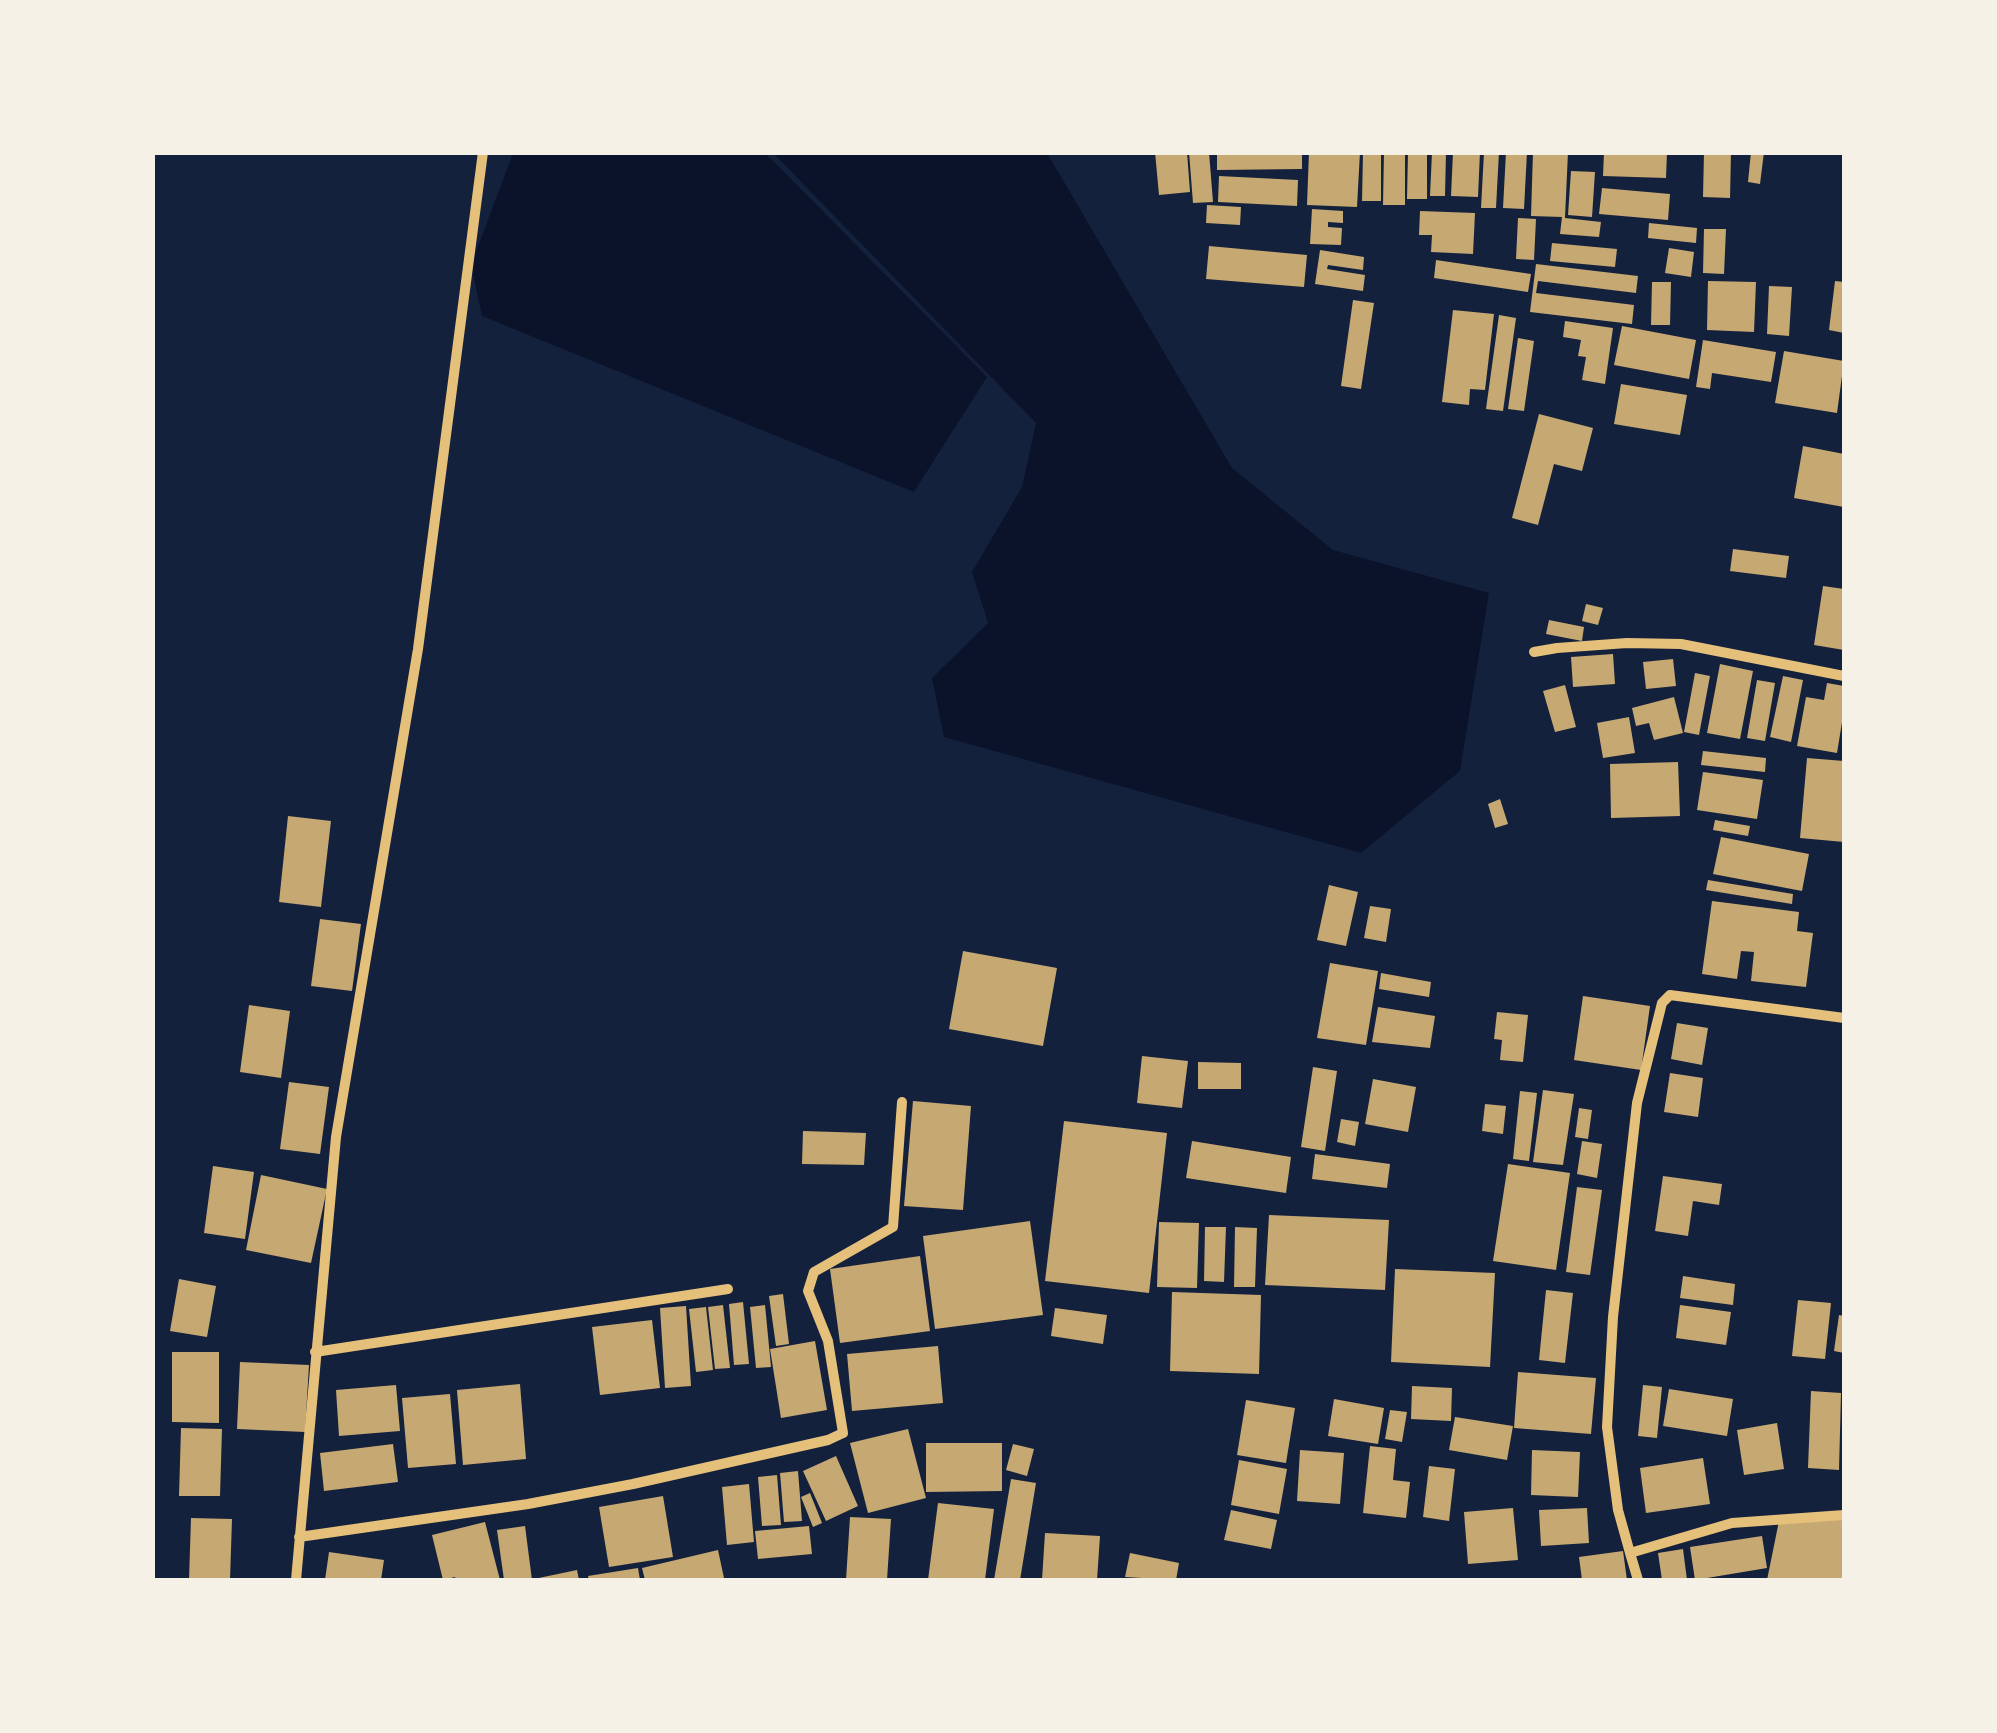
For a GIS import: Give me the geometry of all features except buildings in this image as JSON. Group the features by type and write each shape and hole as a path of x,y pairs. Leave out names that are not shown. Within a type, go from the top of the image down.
{"street":[{"path":"296,1580 336,1137 418,649 483,152"},
{"path":"1534,652 1627,643 1681,644 1844,676"},
{"path":"1638,1580 1618,1510 1607,1427 1613,1317 1637,1103 1662,1003 1670,995 1844,1018"},
{"path":"299,1536 528,1504 633,1484 828,1440 844,1432 828,1341 808,1291 814,1272 893,1227 902,1102"},
{"path":"315,1352 728,1289"},
{"path":"1630,1554 1732,1523 1844,1514"}],"water":[{"path":"513,153 765,153 987,377 914,492 482,316 471,265"},
{"path":"773,153 1047,153 1232,468 1333,550 1489,593 1460,771 1361,853 944,737 932,678 988,623 972,572 1022,487 1036,423"}]}
